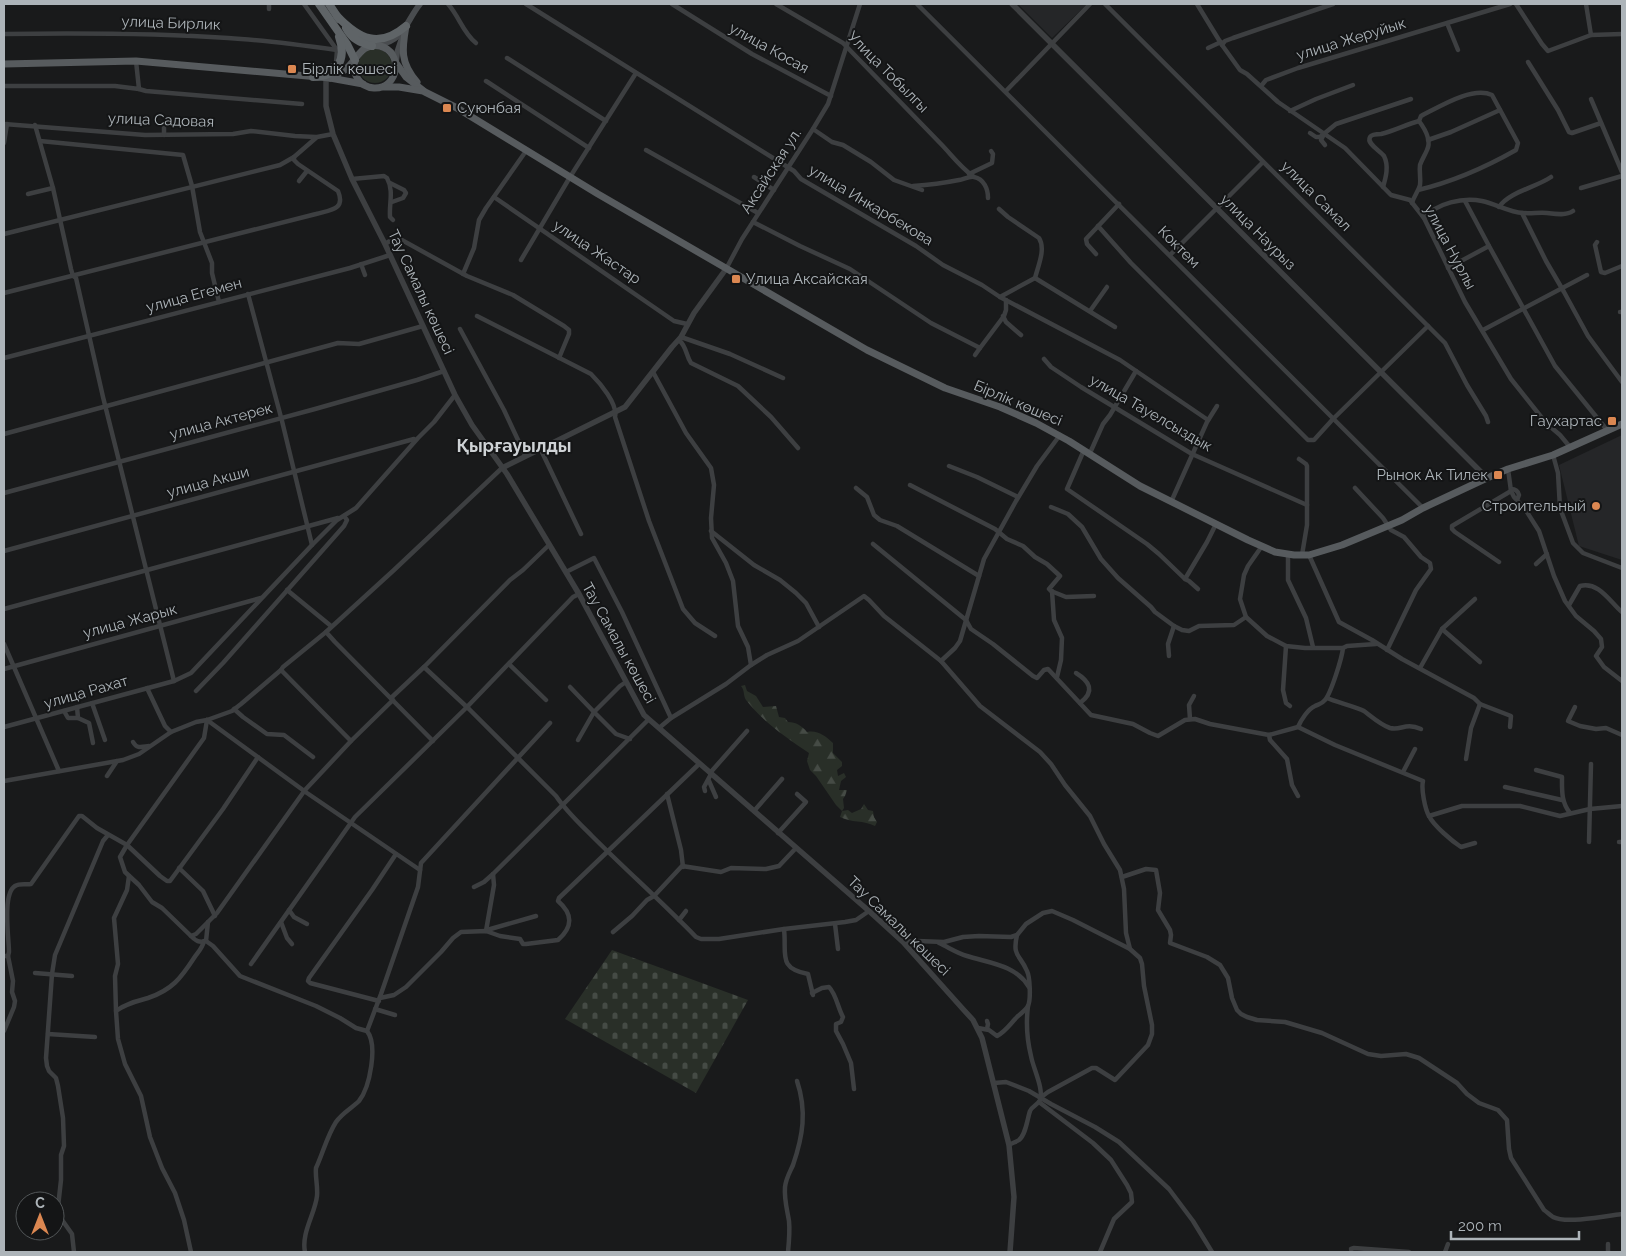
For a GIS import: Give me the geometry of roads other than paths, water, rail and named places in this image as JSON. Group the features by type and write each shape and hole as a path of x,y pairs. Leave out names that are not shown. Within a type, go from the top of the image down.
{"highway":[{"path":"319,4 336,31 347,44 355,60"},
{"path":"329,4 351,36 360,42 374,46"},
{"path":"337,16 356,33 374,38 392,36 406,26"},
{"path":"312,76 329,74 339,63 342,56 342,48 336,31"}],"main road":[{"path":"331,79 346,69 361,50 387,44 395,40 420,4"},
{"path":"379,88 392,80 396,71 397,53 406,26"},
{"path":"406,26 403,46 404,61 410,74 426,92"},
{"path":"374,46 390,52 406,76 426,92"},
{"path":"355,60 354,71 359,81 368,87 399,87 426,92"},
{"path":"4,64 136,61 312,76 363,84"},
{"name":"Бірлік көшесі","path":"426,92 570,178 867,350 945,388 1000,407 1060,435 1128,479 1171,502 1262,546 1288,555 1306,555 1342,545 1388,527 1486,478 1554,455 1622,424"}],"street":[{"path":"304,4 337,50 336,63 325,70 317,71 312,76"},
{"path":"448,4 454,11 468,37 476,43"},
{"name":"улица Инкарбекова","path":"526,4 794,171 801,179 1000,297 1102,350 1171,393 1208,420"},
{"name":"улица Косая","path":"672,4 752,54 831,96"},
{"name":"Улица Тобылгы","path":"776,4 846,45 948,150 961,166 971,175 981,180 988,192 988,198"},
{"name":"Аксайская ул.","path":"502,468 625,407 680,339 687,324 726,269 758,213 814,129 828,104 860,4"},
{"name":"Коктем","path":"917,4 1423,508"},
{"name":"улица Наурыз","path":"1012,4 1486,478"},
{"path":"1006,91 1090,4"},
{"name":"улица Самал","path":"1104,4 1448,347 1488,422"},
{"name":"улица Нурлы","path":"1197,4 1240,70 1290,111 1345,148 1391,195 1406,199 1412,203 1424,218 1466,302 1511,378 1546,423 1570,447"},
{"path":"1208,48 1248,32 1333,4"},
{"name":"улица Жеруйык","path":"1261,86 1266,80 1298,68 1510,4"},
{"path":"1516,4 1548,51 1591,35 1622,34"},
{"path":"1586,4 1591,35"},
{"path":"1447,23 1458,50"},
{"name":"улица Бирлик","path":"4,34 119,33 212,37 337,50"},
{"path":"841,63 848,54 854,54"},
{"path":"506,58 606,121"},
{"path":"136,61 139,89"},
{"path":"1528,62 1558,110 1569,132 1573,135 1601,123"},
{"path":"521,260 636,73"},
{"name":"Тау Самалы көшесі","path":"331,79 326,106 333,134 352,179 385,244 455,395 479,436 502,468 550,545 648,720 903,942 978,1028 994,1083 1008,1144 1014,1198 1010,1252"},
{"path":"486,81 589,148"},
{"path":"1290,111 1353,85"},
{"path":"4,86 115,86 146,91 302,104"},
{"path":"1382,187 1386,176 1385,160 1383,154 1370,141 1371,136 1419,121 1422,116 1472,93 1490,93 1518,143 1516,150 1435,186 1418,190"},
{"path":"1325,145 1321,140 1336,124 1411,99"},
{"path":"1591,99 1622,172"},
{"path":"1428,140 1500,110"},
{"path":"1412,203 1420,183 1419,170 1423,156 1428,149 1425,128 1419,121"},
{"path":"4,143 5,124"},
{"name":"улица Садовая","path":"5,124 164,135 252,132 317,137 333,134"},
{"path":"164,124 164,135"},
{"path":"35,125 53,188 73,276 76,278 88,336 174,681"},
{"path":"814,129 832,142 843,145 871,162 894,180 922,190"},
{"path":"1310,133 1316,137 1324,135"},
{"path":"4,234 280,165 294,157 317,137"},
{"path":"40,141 183,155 192,186 203,242 212,263 212,273 219,302"},
{"path":"646,150 758,213"},
{"path":"463,274 474,248 479,220 526,151"},
{"path":"911,186 957,180 971,175 992,163 993,154 991,151"},
{"path":"4,293 316,214 338,206 341,201 338,191 307,171 294,160 294,157"},
{"path":"1170,255 1264,162"},
{"path":"299,181 307,171"},
{"path":"352,179 384,176 387,178 390,184 392,202 390,217 393,220"},
{"path":"754,176 774,190"},
{"path":"1581,188 1622,176"},
{"path":"1499,207 1523,191 1551,177"},
{"path":"390,184 404,190 406,193 403,198 392,202"},
{"path":"28,194 53,188"},
{"path":"1523,191 1526,197"},
{"name":"улица Жастар","path":"494,197 674,321 687,324"},
{"path":"1465,201 1555,366 1607,430"},
{"path":"1424,218 1432,210 1443,205 1465,201 1480,201 1522,213 1546,212 1566,214 1573,211"},
{"path":"1096,254 1087,244 1086,239 1119,204"},
{"path":"999,209 1039,238 1042,243 1035,278 1000,297"},
{"path":"1522,213 1546,261 1588,336 1622,382"},
{"path":"753,222 850,269 931,323 980,348"},
{"path":"1098,226 1131,262 1308,440 1314,440 1428,326"},
{"path":"385,244 393,239 400,239 463,274 513,295 569,330 559,358"},
{"path":"1597,242 1595,245 1602,272 1605,273 1622,266"},
{"path":"1448,268 1489,246"},
{"name":"улица Егемен","path":"4,358 390,255"},
{"path":"361,264 365,275"},
{"path":"1483,330 1587,275"},
{"path":"1035,278 1115,327"},
{"path":"1090,310 1107,287"},
{"path":"248,294 312,544"},
{"path":"975,355 1003,316 1006,310 1006,300"},
{"path":"477,316 591,374 602,386 616,412 615,417 646,512 683,609 695,623 714,636"},
{"path":"1003,316 1006,322 1021,335"},
{"path":"4,434 338,343 358,344 423,326"},
{"path":"460,329 504,410 525,455"},
{"path":"680,339 730,354 783,378"},
{"path":"680,339 691,363 738,386 771,417 798,448"},
{"name":"улица Тауелсыздык","path":"1044,359 1051,366 1114,408 1192,454 1307,505"},
{"name":"улица Актерек","path":"4,493 281,418 444,371"},
{"path":"1136,371 1087,451 1067,489 1147,544 1198,589"},
{"path":"652,372 686,434 711,468 714,485 711,531 715,545 726,563 733,582 738,626 748,647 751,665"},
{"name":"улица Рахат","path":"4,727 174,681 191,673 312,544 342,517 356,508 434,422 455,395"},
{"path":"1171,502 1208,420 1217,406"},
{"path":"941,660 958,645 984,560 1018,497 1037,466 1060,435"},
{"name":"улица Акши","path":"4,551 418,438"},
{"path":"540,448 581,534"},
{"path":"1554,455 1558,473 1560,508 1572,543 1583,553 1622,568"},
{"path":"1299,459 1307,466 1306,555 1339,622 1474,698 1480,704 1511,716 1510,728"},
{"path":"949,466 1018,497"},
{"path":"4,781 118,761 139,754 171,732 234,709 326,632 502,468"},
{"path":"1508,470 1511,490"},
{"path":"910,485 1023,546 1058,573 1060,576 1049,589 1052,591 1054,620 1062,638 1061,660 1057,677"},
{"path":"856,488 867,497 874,515 880,520 897,526 979,576"},
{"path":"1354,488 1384,518 1388,527 1404,538 1431,566 1431,569 1416,590 1386,650"},
{"path":"1499,562 1455,532 1452,526 1511,490 1516,491 1519,495 1517,500 1534,522 1565,601 1570,605 1576,616 1601,639 1602,647 1596,656 1598,660 1622,681"},
{"path":"1050,506 1068,514 1082,527 1101,559 1118,578 1155,612 1174,626 1189,631 1199,626 1234,625 1246,617"},
{"path":"4,609 342,517 347,520 344,526 196,691"},
{"path":"1185,579 1216,524"},
{"path":"711,531 754,564 796,592 806,603 819,627"},
{"path":"874,544 966,620 971,628 1032,676 1038,678 1044,670 1048,669 1091,715 1133,724 1158,736 1169,728 1190,719 1199,719 1210,724 1269,734 1298,727 1335,745 1423,781 1422,793 1429,816 1439,828 1461,847 1475,843"},
{"path":"191,936 196,934 214,916 305,790 351,740 510,580 550,545"},
{"path":"1262,546 1248,566 1243,579 1240,599 1246,617 1267,636 1286,646 1305,648 1343,648 1347,646 1377,644"},
{"path":"1536,564 1547,554"},
{"path":"1288,555 1288,580 1306,618 1313,647"},
{"path":"566,572 594,558 671,718"},
{"path":"1570,605 1580,586 1587,585 1602,591 1622,612"},
{"path":"287,590 331,626"},
{"path":"1052,591 1066,597 1094,596"},
{"path":"251,964 351,822 466,708 573,597 579,594"},
{"path":"659,728 671,718 726,684 751,665 767,655 798,641 864,596 884,616 941,660 980,706 1026,740 1046,758 1094,822 1104,844 1120,870 1126,933 1130,949"},
{"name":"улица Жарык","path":"4,669 262,598"},
{"path":"1420,668 1442,629 1474,599"},
{"path":"1169,656 1168,644 1174,626"},
{"path":"1442,629 1480,662"},
{"path":"326,632 433,741"},
{"path":"4,644 59,771"},
{"path":"1286,646 1283,690 1286,703 1290,706"},
{"path":"1298,727 1313,706 1320,704 1327,698 1343,648"},
{"path":"509,664 546,700"},
{"path":"424,667 556,796 562,805 607,851 696,937 701,939 719,939 784,929 835,924 856,920 869,911"},
{"path":"281,670 351,740"},
{"path":"1076,672 1085,678 1090,688 1090,692 1080,703"},
{"path":"578,740 594,712 626,682"},
{"path":"570,687 616,734 630,739"},
{"path":"147,688 165,726 171,732"},
{"path":"1190,719 1189,704 1194,696"},
{"path":"1327,698 1363,710 1389,728 1397,729 1412,726 1421,729"},
{"path":"92,703 105,740"},
{"path":"1466,759 1471,728 1480,704"},
{"path":"77,707 78,718"},
{"path":"1575,707 1568,721 1580,726 1596,729 1606,728 1622,735"},
{"path":"234,709 267,734 284,735 313,758"},
{"path":"64,711 68,718 78,718 89,723 94,744"},
{"path":"207,720 420,870"},
{"path":"207,720 204,738 127,845 120,858 124,872 152,902 162,908 196,941 205,941 213,946 240,976 329,1012 356,1028 367,1031"},
{"path":"474,887 484,882 493,874 648,720"},
{"path":"305,1252 304,1240 317,1196 316,1168 336,1122 359,1100 368,1084 372,1059 370,1039 367,1031 418,886 421,863 550,723"},
{"path":"705,791 704,787 709,781 711,774 747,731"},
{"path":"1269,734 1270,740 1288,759 1292,785 1298,796"},
{"path":"133,742 136,747 140,748 150,746"},
{"path":"1403,772 1416,749"},
{"path":"4,1032 15,1001 12,992 13,981 6,956 8,908 10,893 13,887 18,884 31,884 79,816 82,816 108,835 127,845 167,881 170,881 258,757"},
{"path":"107,776 118,761"},
{"path":"487,931 500,936 520,939 523,944 558,940 569,923 570,916 565,907 557,902 559,898 698,764"},
{"path":"1589,842 1591,764"},
{"path":"1536,770 1562,777 1562,800 1570,813"},
{"path":"754,811 782,779"},
{"path":"709,781 716,797"},
{"path":"1505,787 1562,800"},
{"path":"667,794 681,850 683,866"},
{"path":"778,833 806,802 797,794"},
{"path":"1429,816 1462,806 1520,806 1560,816 1590,809 1622,806"},
{"path":"74,1252 72,1234 64,1222 58,1207 61,1155 64,1146 58,1086 56,1078 49,1072 47,1066 52,974 55,955 103,841 108,835"},
{"path":"683,866 721,872 731,868 766,869 779,866 796,848"},
{"path":"396,854 309,978 308,981 310,983 379,999 394,994 406,987 441,952 452,938 461,932 487,931 536,916"},
{"path":"613,932 632,916 646,900 654,896 683,866"},
{"path":"179,868 203,891 214,916"},
{"path":"1122,877 1146,869 1156,870 1160,893 1158,910 1170,930 1170,943 1207,957 1220,965 1228,978 1234,1004 1241,1014 1258,1020 1285,1022 1322,1033 1368,1054 1381,1056 1406,1054 1415,1056 1457,1084 1479,1103 1498,1110 1504,1116 1508,1127 1511,1158 1548,1214 1554,1218 1571,1220 1622,1214"},
{"path":"487,931 494,885 493,874"},
{"path":"129,876 127,890 114,918 118,964 115,976 118,1039 125,1064 141,1096 150,1137 162,1168 175,1193 184,1220 191,1252"},
{"path":"289,910 294,917 307,924"},
{"path":"679,920 686,911"},
{"path":"1008,1144 1019,1140 1024,1133 1032,1107 1040,1100 1048,1092 1092,1068 1096,1068 1115,1080 1148,1045 1152,1034 1152,1025 1142,979 1142,964 1139,956 1130,949 1073,920 1052,912 1043,913 1026,924 1017,935 1015,944 1015,950 1019,959 1027,970 1030,1001 1028,1006 1028,1022 1030,1056 1040,1087 1040,1100"},
{"path":"116,1011 122,1006 173,986 203,947 208,922"},
{"path":"281,922 287,938 292,944"},
{"path":"835,924 838,949"},
{"path":"784,929 788,965 796,971 808,974 813,994 822,988 829,987 833,991 838,1009 843,1018 841,1022 836,1024 836,1032 851,1063 854,1089"},
{"path":"903,942 944,942 963,937 1011,937 1017,935"},
{"path":"937,941 966,956 1014,971 1024,980 1029,988"},
{"path":"35,973 72,976"},
{"path":"978,1028 987,1029 997,1036 1010,1026 1028,1006"},
{"path":"376,1009 395,1014"},
{"path":"987,1021 987,1029"},
{"path":"48,1034 95,1037"},
{"path":"788,1252 789,1223 785,1187 798,1147 804,1119 798,1082"},
{"path":"994,1083 1009,1083 1029,1091 1102,1151 1119,1170 1131,1193 1132,1202 1114,1219 1100,1252"},
{"path":"1040,1100 1119,1142 1169,1189 1194,1221 1212,1252"},
{"path":"1445,1252 1448,1244"},
{"path":"1608,1244 1608,1252"},
{"path":"1352,1252 1351,1248 1409,1252"}],"place":[{"name":"Бірлік көшесі","path":"292,69"},
{"name":"Суюнбая","path":"447,108"},
{"name":"Улица Аксайская","path":"736,279"},
{"name":"Гаухартас","path":"1612,421"},
{"name":"Рынок Ак Тилек","path":"1498,475"},
{"name":"Строительный","path":"1596,506"}],"district":[{"name":"Қырғауылды","path":"514,446"}]}
